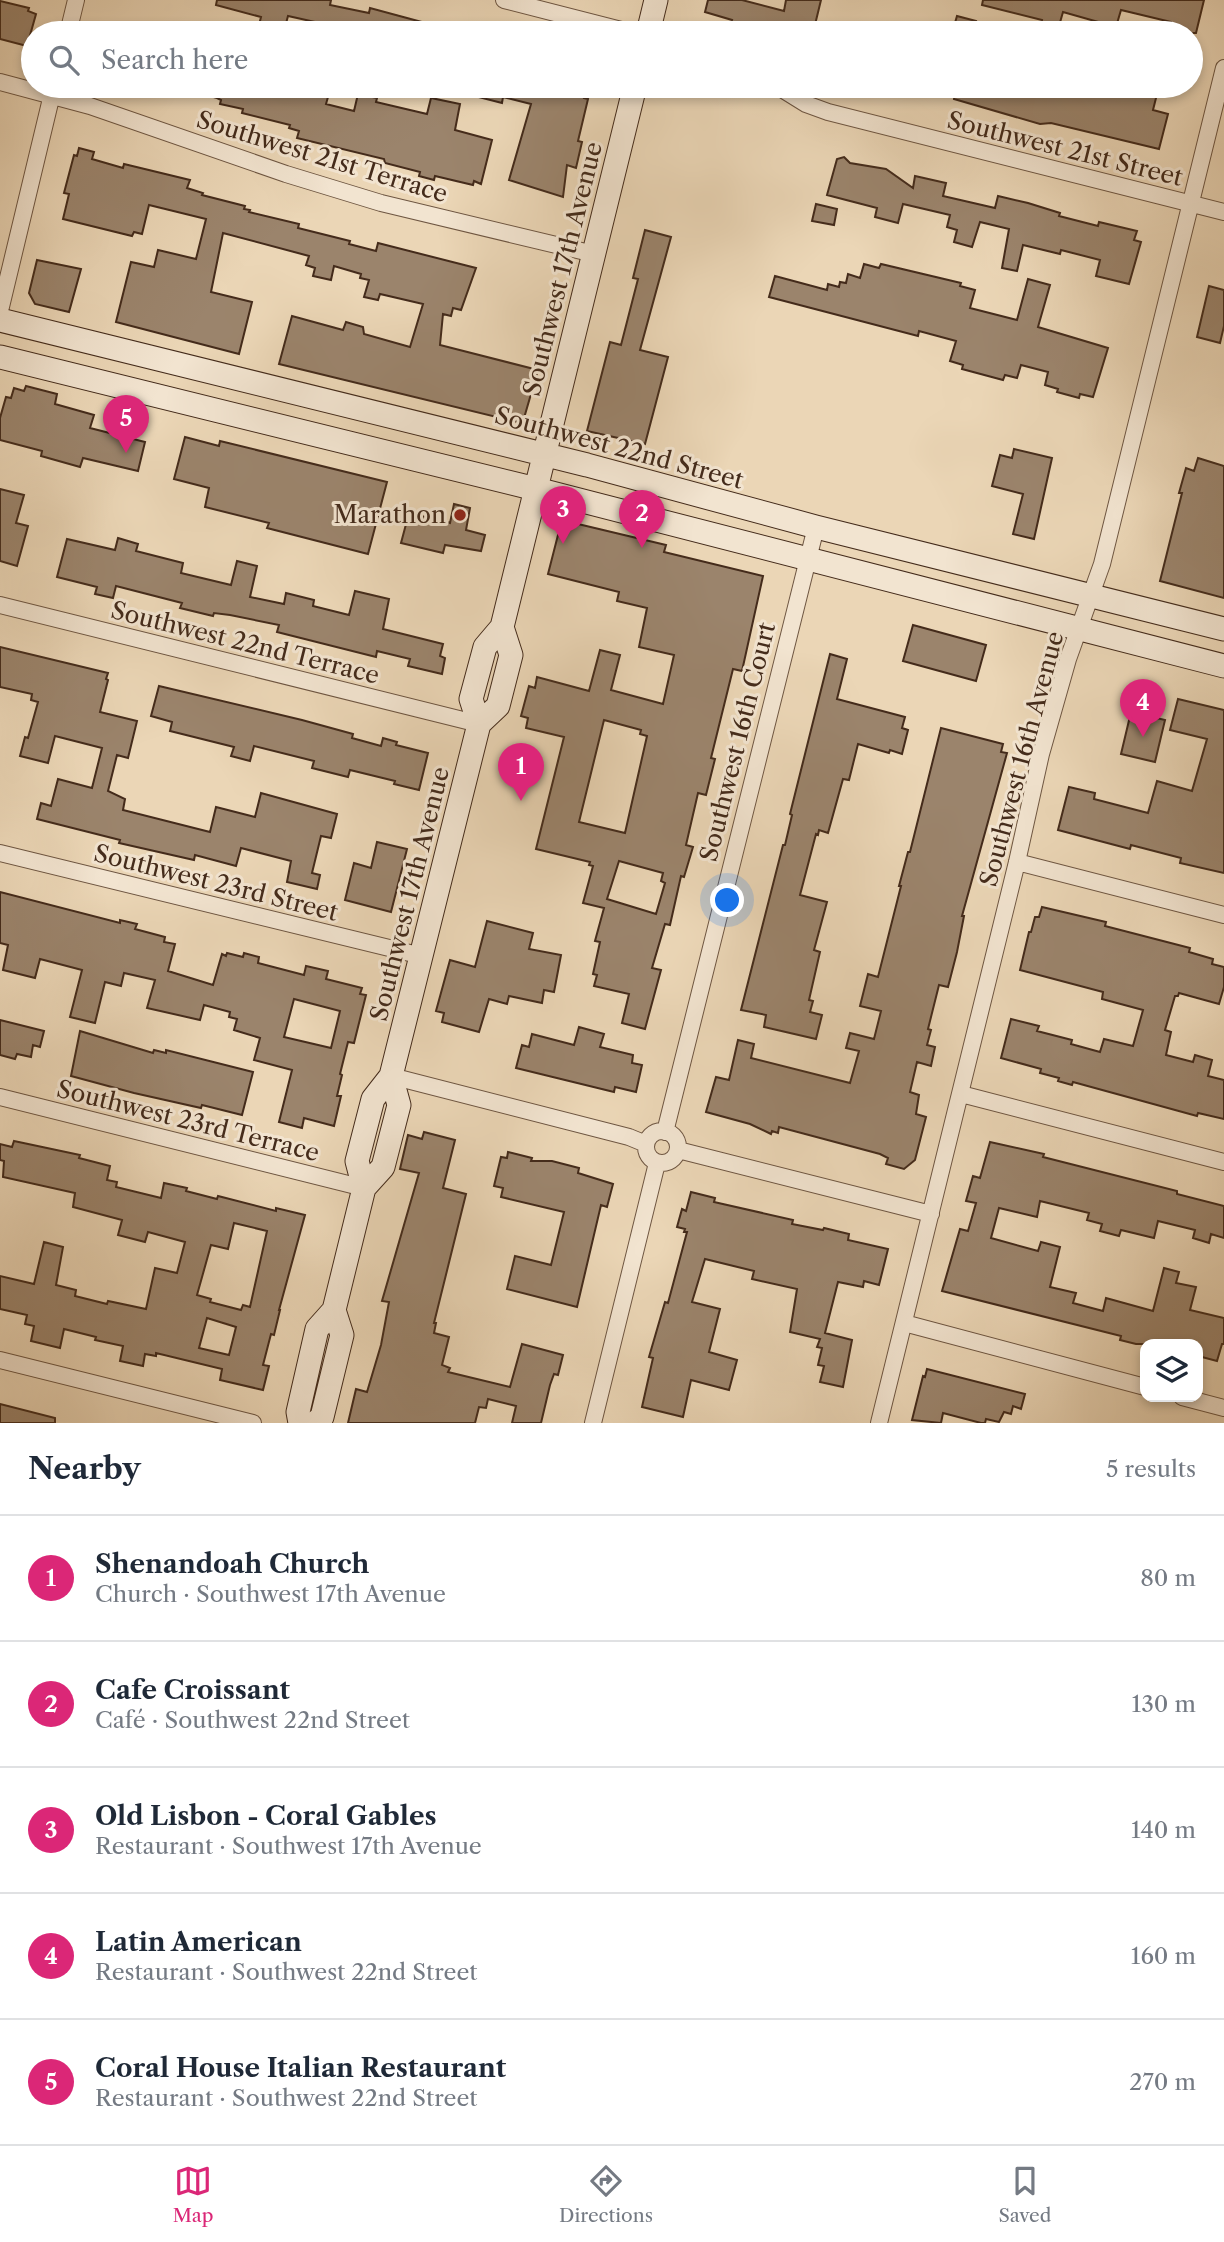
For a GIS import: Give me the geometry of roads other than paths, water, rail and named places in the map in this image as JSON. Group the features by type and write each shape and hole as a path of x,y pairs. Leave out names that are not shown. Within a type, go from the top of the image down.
{"main road":[{"path":"651,21 656,0"},
{"name":"Southwest 17th Avenue","path":"300,1423 298,1412 317,1329 334,1310 364,1188 357,1161 373,1099 391,1076 479,724 471,699 485,647 502,627 632,98"},
{"name":"Southwest 22nd Street","path":"0,320 545,455 816,527 1224,629"},
{"path":"0,357 536,489 1224,666"},
{"name":"Southwest 17th Avenue","path":"315,1423 321,1416 342,1335 334,1310"}],"street":[{"path":"71,21 76,0"},
{"path":"504,0 586,21"},
{"name":"Southwest 16th Avenue","path":"879,1423 932,1214 1046,736 1068,659 1102,564 1224,68"},
{"name":"Southwest 21st Terrace","path":"0,82 21,86"},
{"path":"0,312 51,98"},
{"name":"Southwest 21st Terrace","path":"70,98 260,166 343,192 594,254"},
{"name":"Southwest 21st Street","path":"796,98 828,111 1224,212"},
{"name":"Southwest 16th Court","path":"665,1132 816,527"},
{"name":"Southwest 22nd Terrace","path":"0,605 479,724"},
{"name":"Southwest 23rd Street","path":"0,853 422,956"},
{"path":"1017,862 1224,915"},
{"path":"391,1076 629,1137 646,1144"},
{"path":"961,1094 1224,1163"},
{"name":"Southwest 23rd Terrace","path":"0,1097 364,1188"},
{"path":"657,1163 647,1153 646,1144 651,1136 665,1132 673,1136 678,1150"},
{"path":"678,1150 932,1214"},
{"path":"657,1163 670,1161 678,1150"},
{"path":"593,1423 657,1163"},
{"path":"904,1323 1140,1386"},
{"path":"0,1360 253,1423"},
{"path":"1201,1402 1224,1408"}],"place":[{"name":"Coral House Italian Restaurant","path":"126,453"},
{"name":"Marathon","path":"460,515"},
{"name":"Old Lisbon - Coral Gables","path":"563,544"},
{"name":"Cafe Croissant","path":"642,548"},
{"name":"Latin American","path":"1143,737"},
{"name":"Shenandoah Church","path":"521,801"}]}
